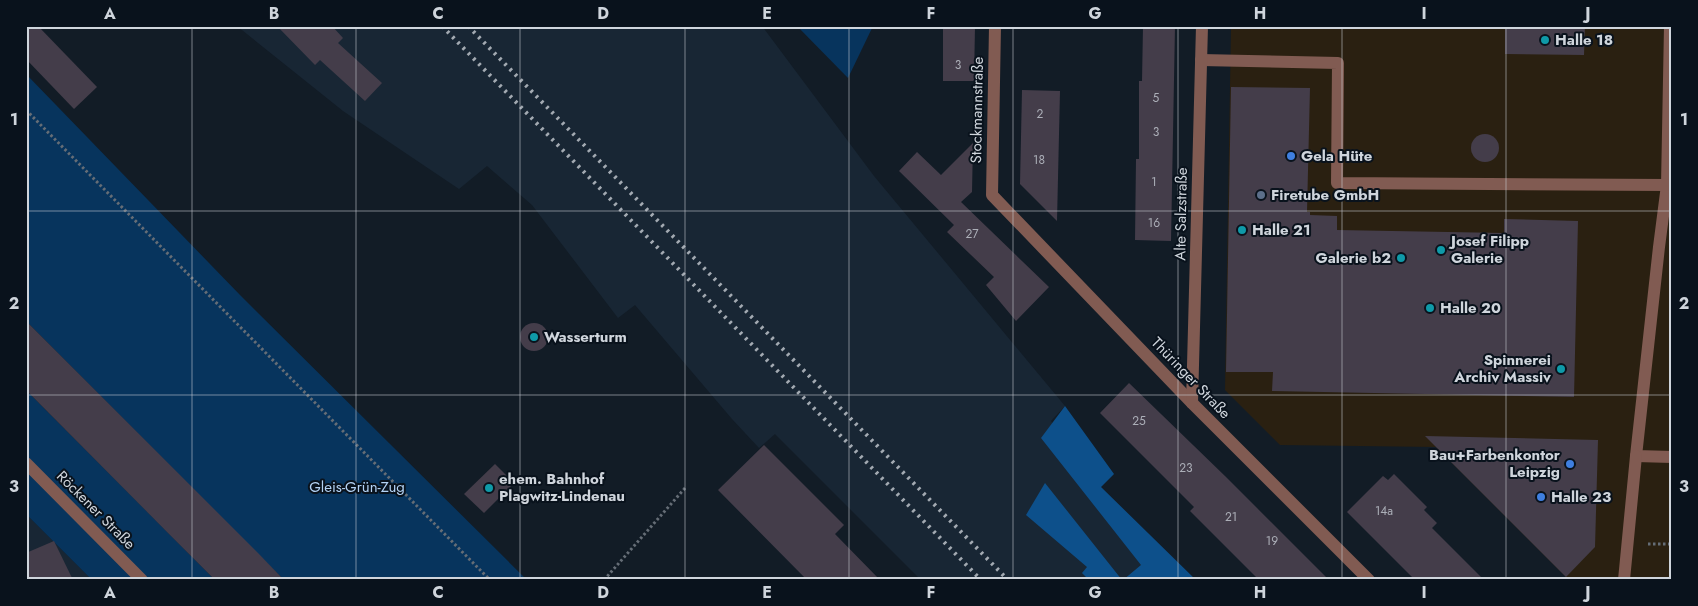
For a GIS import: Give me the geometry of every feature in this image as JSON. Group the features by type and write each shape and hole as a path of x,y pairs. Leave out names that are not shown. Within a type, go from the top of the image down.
{"street":[{"name":"Stockmannstraße","path":"992,195 995,26"},
{"name":"Alte Salzstraße","path":"1192,403 1202,26"},
{"path":"1624,580 1667,185 1670,26"},
{"path":"1201,60 1338,63 1337,182 1667,185"},
{"name":"Thüringer Straße","path":"992,195 1192,403 1369,580"},
{"path":"1636,456 1672,457"},
{"name":"Röckener Straße","path":"26,463 142,580"}],"path":[{"path":"26,110 490,580"},
{"path":"604,580 686,488"},
{"path":"1657,544 1672,544"}],"shaded area":[{"path":"237,26 762,26 874,176 1065,406 1051,421 1101,487 1177,580 921,580 775,434 759,448 635,305 618,318 532,205 487,166 459,189 343,111"},
{"path":"1231,26 1672,26 1672,580 1563,580 1566,577 1436,447 1280,445 1225,390"},
{"path":"1065,406 1114,474 1101,487 1196,580 1123,580 1141,565 1041,438"},
{"path":"1045,483 1122,580 1089,580 1082,573 1087,567 1026,515"},
{"path":"26,514 92,580 26,580"}],"green space":[{"path":"797,26 873,26 848,78"},
{"name":"Gleis-Grün-Zug","path":"26,74 240,295 527,580 284,580 26,321"},
{"path":"26,390 215,580 92,580 26,514"}],"building":[{"path":"26,26 38,26 97,87 74,109 26,59"},
{"path":"277,26 332,26 343,38 338,43 382,83 365,101 320,60 315,65"},
{"path":"943,26 975,26 974,81 943,81"},
{"path":"1143,26 1175,26 1171,241 1135,240 1136,159 1139,159 1139,81 1142,81"},
{"name":"Halle 18","path":"1505,26 1585,26 1584,55 1505,54"},
{"name":"Halle 20","path":"1231,87 1310,88 1307,212 1310,212 1310,215 1337,216 1337,230 1504,233 1504,219 1578,221 1574,397 1272,391 1273,372 1226,372"},
{"path":"1022,90 1060,91 1057,221 1020,184"},
{"path":"1485,134 1495,138 1499,148 1495,158 1485,162 1475,158 1471,148 1475,138"},
{"path":"973,143 972,192 961,202 1049,287 1016,321 986,285 994,277 947,232 954,225 899,171 917,152 941,175"},
{"path":"26,321 284,580 215,580 169,534 26,390"},
{"name":"Wasserturm","path":"534,323 544,327 548,337 544,347 534,351 524,347 520,337 524,327"},
{"path":"1129,383 1329,580 1259,580 1190,511 1194,507 1100,413"},
{"name":"Halle 23","path":"1425,436 1598,440 1595,547 1566,577"},
{"path":"764,445 844,525 835,534 880,580 807,580 718,490"},
{"name":"ehem. Bahnhof Plagwitz-Lindenau","path":"495,464 514,483 484,513 464,494"},
{"path":"1394,474 1427,507 1424,510 1437,523 1432,528 1484,580 1415,580 1347,512 1383,476 1388,480"},
{"path":"54,541 73,580 26,580 26,553"}],"railway":[{"path":"442,26 981,580"},
{"path":"468,26 1008,580"}],"place":[{"name":"Halle 18","path":"1545,40"},
{"name":"Gela Hüte","path":"1291,156"},
{"name":"Firetube GmbH","path":"1261,195"},
{"name":"Halle 21","path":"1242,230"},
{"name":"Josef Filipp Galerie","path":"1441,250"},
{"name":"Galerie b2","path":"1401,258"},
{"name":"Halle 20","path":"1430,308"},
{"name":"Wasserturm","path":"534,337"},
{"name":"Spinnerei Archiv Massiv","path":"1561,369"},
{"name":"Bau+Farbenkontor Leipzig","path":"1570,464"},
{"name":"ehem. Bahnhof Plagwitz-Lindenau","path":"489,488"},
{"name":"Halle 23","path":"1541,497"}]}
